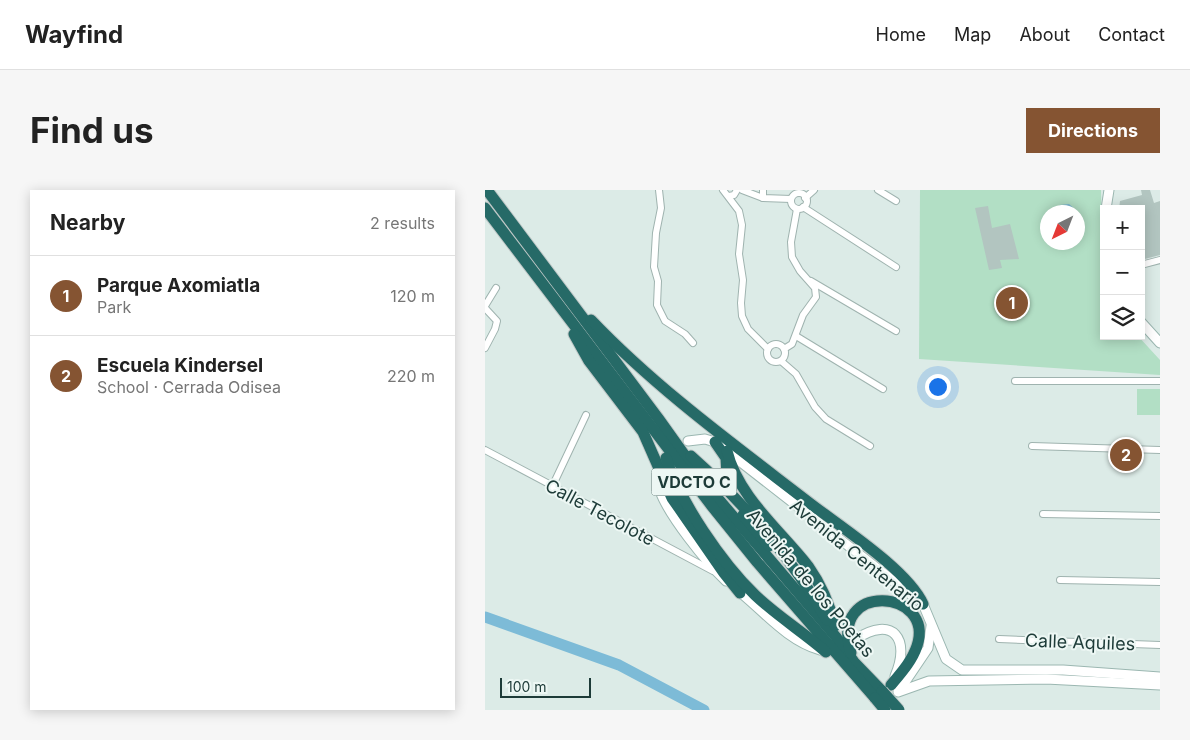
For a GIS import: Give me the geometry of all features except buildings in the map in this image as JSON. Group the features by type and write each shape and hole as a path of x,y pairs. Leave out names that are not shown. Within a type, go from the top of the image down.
{"highway":[{"name":"VDCTO C","path":"487,190 555,283"},
{"name":"VDCTO C","path":"485,208 572,322"},
{"name":"Avenida de los Poetas","path":"555,283 658,418 703,481 836,637 854,662 899,710"},
{"path":"555,283 599,328 664,388 870,550 912,586 923,604"},
{"name":"Avenida de los Poetas","path":"572,322 751,555 858,680 884,695"},
{"path":"572,322 573,333 589,361 647,439 663,482 672,498 724,573 740,592"},
{"path":"658,418 750,502 790,553 824,603"},
{"path":"673,433 690,456 733,494 810,591 836,637"},
{"path":"715,442 725,458 727,476"},
{"path":"727,451 741,482 808,569 824,603 836,637"},
{"path":"665,460 676,486 732,569 754,594 782,619 821,647 858,680"},
{"path":"731,497 758,535 778,552"},
{"path":"825,516 838,534 860,548 870,550"},
{"path":"758,535 760,543 789,581"},
{"path":"790,553 808,569"},
{"path":"854,662 846,635 851,617 870,602 885,600 901,604 916,621 919,636 909,663 884,695"},
{"name":"Avenida de los Poetas","path":"884,695 885,710"}],"main road":[{"path":"1107,205 1109,190"},
{"path":"1145,326 1160,343"},
{"path":"687,442 705,439 715,442"},
{"name":"Avenida Centenario","path":"715,442 838,534 923,604 946,659 953,666 962,670 1063,670 1160,677"},
{"path":"660,491 664,502 717,573 779,627 806,646 819,650"},
{"path":"884,695 928,648 931,622"},
{"path":"856,639 867,632 881,628 897,635 902,647 902,654 884,695 885,710"},
{"path":"997,670 997,680"},
{"path":"884,695 929,681 1046,679 1160,685"}],"street":[{"path":"659,190 661,208 656,233 654,267 658,281 657,305 665,321 685,334 693,343"},
{"path":"723,190 739,211 742,225 739,254 743,280 742,316 748,329 768,349 769,358 774,362 781,361 785,356 784,349"},
{"path":"729,196 737,190"},
{"path":"742,190 763,198 791,199 794,195 799,194 805,198"},
{"path":"763,190 763,198"},
{"path":"814,190 805,198 800,208 791,242 792,257 800,271 811,281 896,331"},
{"path":"878,190 896,201"},
{"path":"791,199 792,204 896,267"},
{"path":"1145,264 1160,260"},
{"path":"784,349 793,344 803,315 816,297 815,288 811,281"},
{"path":"485,348 497,322 485,307 496,288"},
{"path":"796,336 883,389"},
{"path":"768,349 776,345 784,349"},
{"path":"781,361 796,374 815,407 826,419 870,446"},
{"path":"1015,381 1160,380"},
{"path":"552,487 586,415"},
{"path":"1032,446 1160,450"},
{"name":"Calle Tecolote","path":"485,450 717,573"},
{"path":"1043,514 1160,516"},
{"path":"1060,580 1160,582"},
{"name":"Calle Aquiles","path":"999,640 1160,645"}],"green space":[{"path":"920,190 1101,190 1100,340 1142,340 1160,360 1160,375 919,359"},
{"path":"1137,389 1160,389 1160,415 1137,415"}],"waterway":[{"path":"485,617 619,665 704,710"}],"place":[{"name":"Parque Axomiatla","path":"1012,303"},
{"name":"Escuela Kindersel","path":"1126,455"}]}
